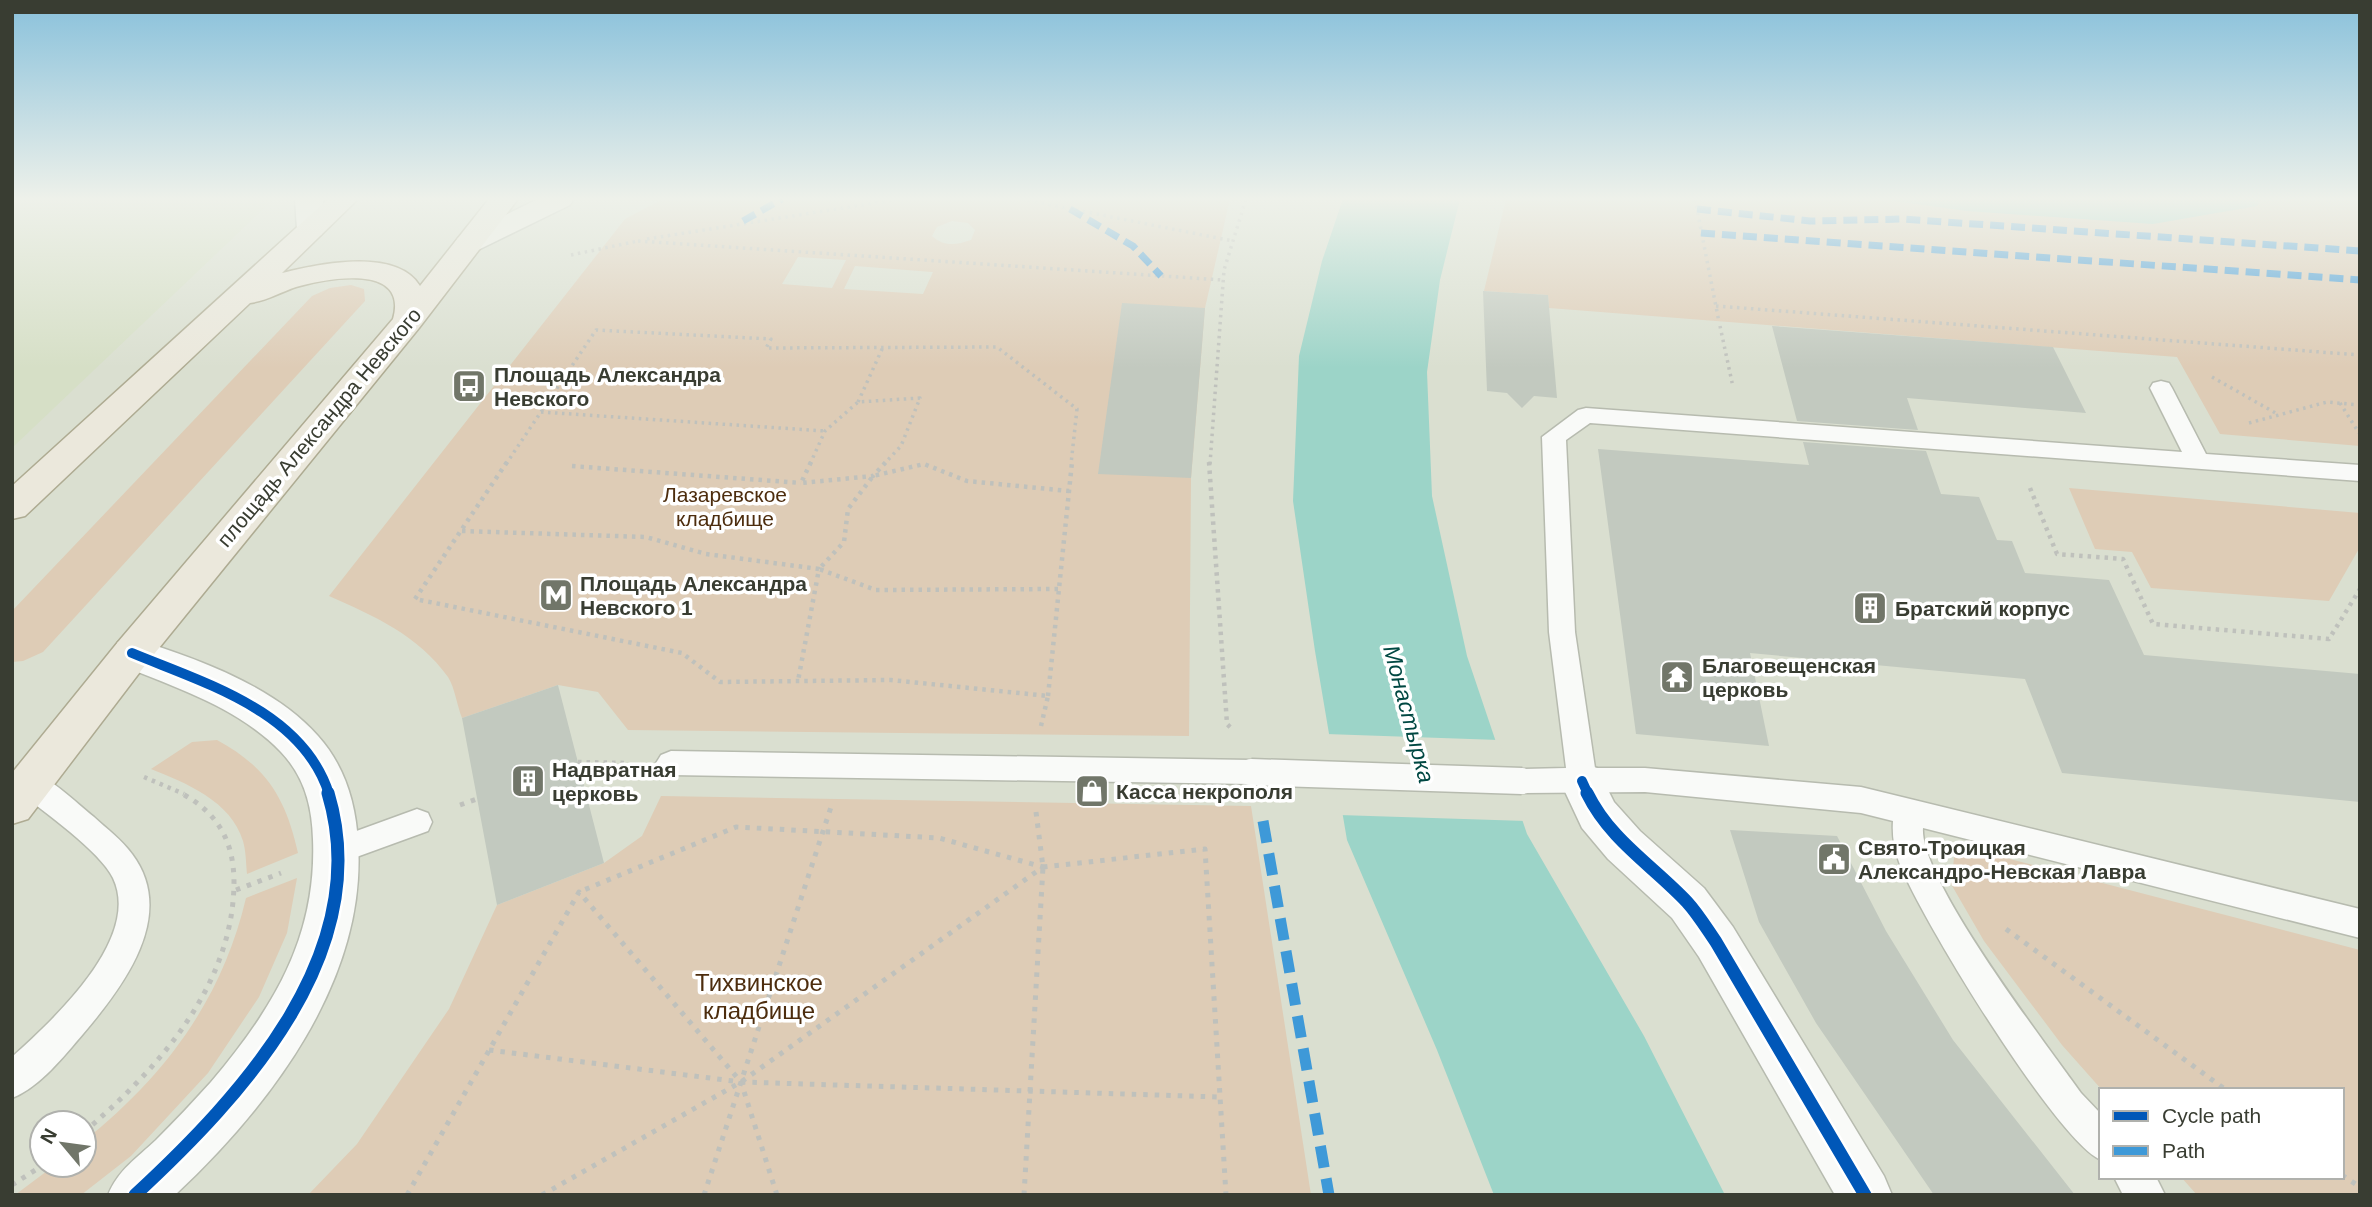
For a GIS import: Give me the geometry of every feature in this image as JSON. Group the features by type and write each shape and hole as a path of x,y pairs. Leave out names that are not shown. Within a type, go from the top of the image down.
{"main road":[{"path":"12,507 283,255"},
{"name":"площадь Александра Невского","path":"20,795 132,653 408,321 459,255"},
{"path":"226,308 280,281 321,272 359,270 390,277 408,291 412,301 408,321"}],"street":[{"path":"132,653 216,688 275,721 294,737 328,785 340,850 332,918 318,962 286,1022 251,1073 203,1129 135,1195"},
{"path":"1582,781 1598,815 1615,835 1688,903 1716,942 1865,1195"}],"lane":[{"path":"2161,388 2198,461"},
{"path":"1582,781 1562,632 1554,437 1586,415 2360,473"},
{"path":"671,763 1247,772 1522,781 1645,780 1861,800 2360,924"},
{"path":"12,1082 60,1038 115,966 136,914 127,871 93,836 20,795"},
{"path":"1909,813 1907,836 1915,863 1963,953 2069,1105 2099,1140"},
{"path":"340,850 416,822"},
{"path":"2134,1179 2147,1195"}],"path":[{"path":"853,255 1223,280"},
{"path":"1229,255 1223,280 1209,455 1227,724 1241,746 1247,772"},
{"path":"1706,255 1742,425"},
{"path":"1716,306 2360,355"},
{"path":"762,357 771,339 597,330 415,599 682,653 720,682 891,680 1048,696"},
{"path":"766,348 997,346 1077,409 1048,696 1039,736"},
{"path":"802,483 825,430 858,402 883,347"},
{"path":"2212,377 2279,415"},
{"path":"798,681 819,569 844,542 848,509 873,476 901,446 920,398 858,402"},
{"path":"2198,461 2218,432 2327,401 2360,405"},
{"path":"2340,403 2360,433"},
{"path":"541,412 825,430"},
{"path":"2012,446 2057,554 2123,559 2153,624 2329,639 2360,589"},
{"path":"572,466 802,483 873,476 924,464 967,481 1069,491"},
{"path":"461,531 646,537 706,554 819,569 876,590 1058,589"},
{"path":"578,762 671,763"},
{"path":"98,1118 166,1050 201,1001 227,942 236,890 231,846 214,817 186,793 144,777"},
{"path":"704,1195 833,799"},
{"path":"1024,1195 1043,867 1035,803"},
{"path":"407,1195 579,892 736,827 939,838 1043,867 1205,849 1226,1195"},
{"path":"542,1195 741,1082 1043,867"},
{"path":"579,892 741,1082 777,1195"},
{"path":"2004,928 2223,1088"},
{"path":"489,1050 741,1082 1220,1097"},
{"path":"12,1185 28,1175"},
{"path":"2344,1176 2360,1188"}],"shaded area":[{"path":"12,255 215,255 12,448"}],"green space":[{"name":"Лазаревское кладбище","path":"596,255 1217,255 1205,308 1191,478 1189,736 628,730 598,692 558,685 462,718 448,677 423,649 379,619 329,596","holes":["798,257 846,260 832,288 782,284","855,266 933,272 923,294 844,289"]},
{"path":"1493,255 2360,255 2360,446 2220,434 2177,357 1549,308 1548,295 1484,291"},
{"path":"351,285 364,289 365,301 43,652 23,661 12,662 12,611 312,296 330,288"},
{"path":"2069,488 2360,513 2360,547 2329,601 2151,588 2132,552 2095,549"},
{"path":"217,740 249,761 272,786 287,816 298,853 247,874 243,841 237,827 218,804 192,787 151,769 192,742"},
{"name":"Тихвинское кладбище","path":"661,796 1251,806 1311,1195 308,1195 357,1144 449,1009 497,905 604,863 642,836"},
{"path":"1956,841 1979,851 2360,950 2360,1195 2197,1195 2183,1179 2344,1179 2344,1088 2100,1088 2062,1045 1984,941 1951,884"},
{"path":"297,878 287,933 259,997 208,1073 131,1156 81,1195 15,1195 36,1179 98,1179 98,1129 140,1090 165,1062 206,1003 222,970 246,898"}],"water":[{"name":"Монастырка","path":"1324,255 1446,255 1427,372 1432,496 1467,656 1527,834 1644,1036 1725,1195 1494,1195 1437,1050 1347,840 1293,501 1299,356"}],"pier":[{"path":"1326,734 1499,740 1527,821 1339,815"}],"building":[{"path":"1483,291 1548,295 1557,398 1534,396 1522,408 1507,393 1487,391"},
{"path":"1122,303 1205,308 1191,478 1098,474"},
{"path":"1772,326 2053,347 2086,413 1907,398 1918,430 1797,421"},
{"name":"Братский корпус","path":"1803,442 1926,451 1941,494 1979,497 1997,540 2012,541 2025,573 2109,580 2144,655 2360,674 2360,802 2062,773 2025,679 1750,653 1769,746 1636,734 1598,449 1809,465"},
{"name":"Надвратная церковь","path":"558,685 604,863 497,905 462,718"},
{"path":"1730,830 1837,836 1886,931 1953,1040 2075,1195 1934,1195 1816,1023 1759,922"}],"marked path":[{"path":"1142,255 1161,276"},
{"path":"1989,255 2360,280"},
{"path":"1263,821 1329,1195"}],"cycle path":[{"path":"132,653 240,700 279,724 295,739 318,768 330,798 335,823 338,876 328,928 309,980 282,1029 249,1076 212,1120 135,1195"},
{"path":"1582,781 1598,815 1624,845 1688,903 1716,942 1865,1195"}],"place":[{"name":"Площадь Александра Невского","path":"469,386"},
{"name":"Площадь Александра Невского 1","path":"556,595"},
{"name":"Братский корпус","path":"1870,608"},
{"name":"Благовещенская церковь","path":"1677,677"},
{"name":"Надвратная церковь","path":"528,781"},
{"name":"Касса некрополя","path":"1092,791"},
{"name":"Свято-Троицкая Александро-Невская Лавра","path":"1834,859"}]}
